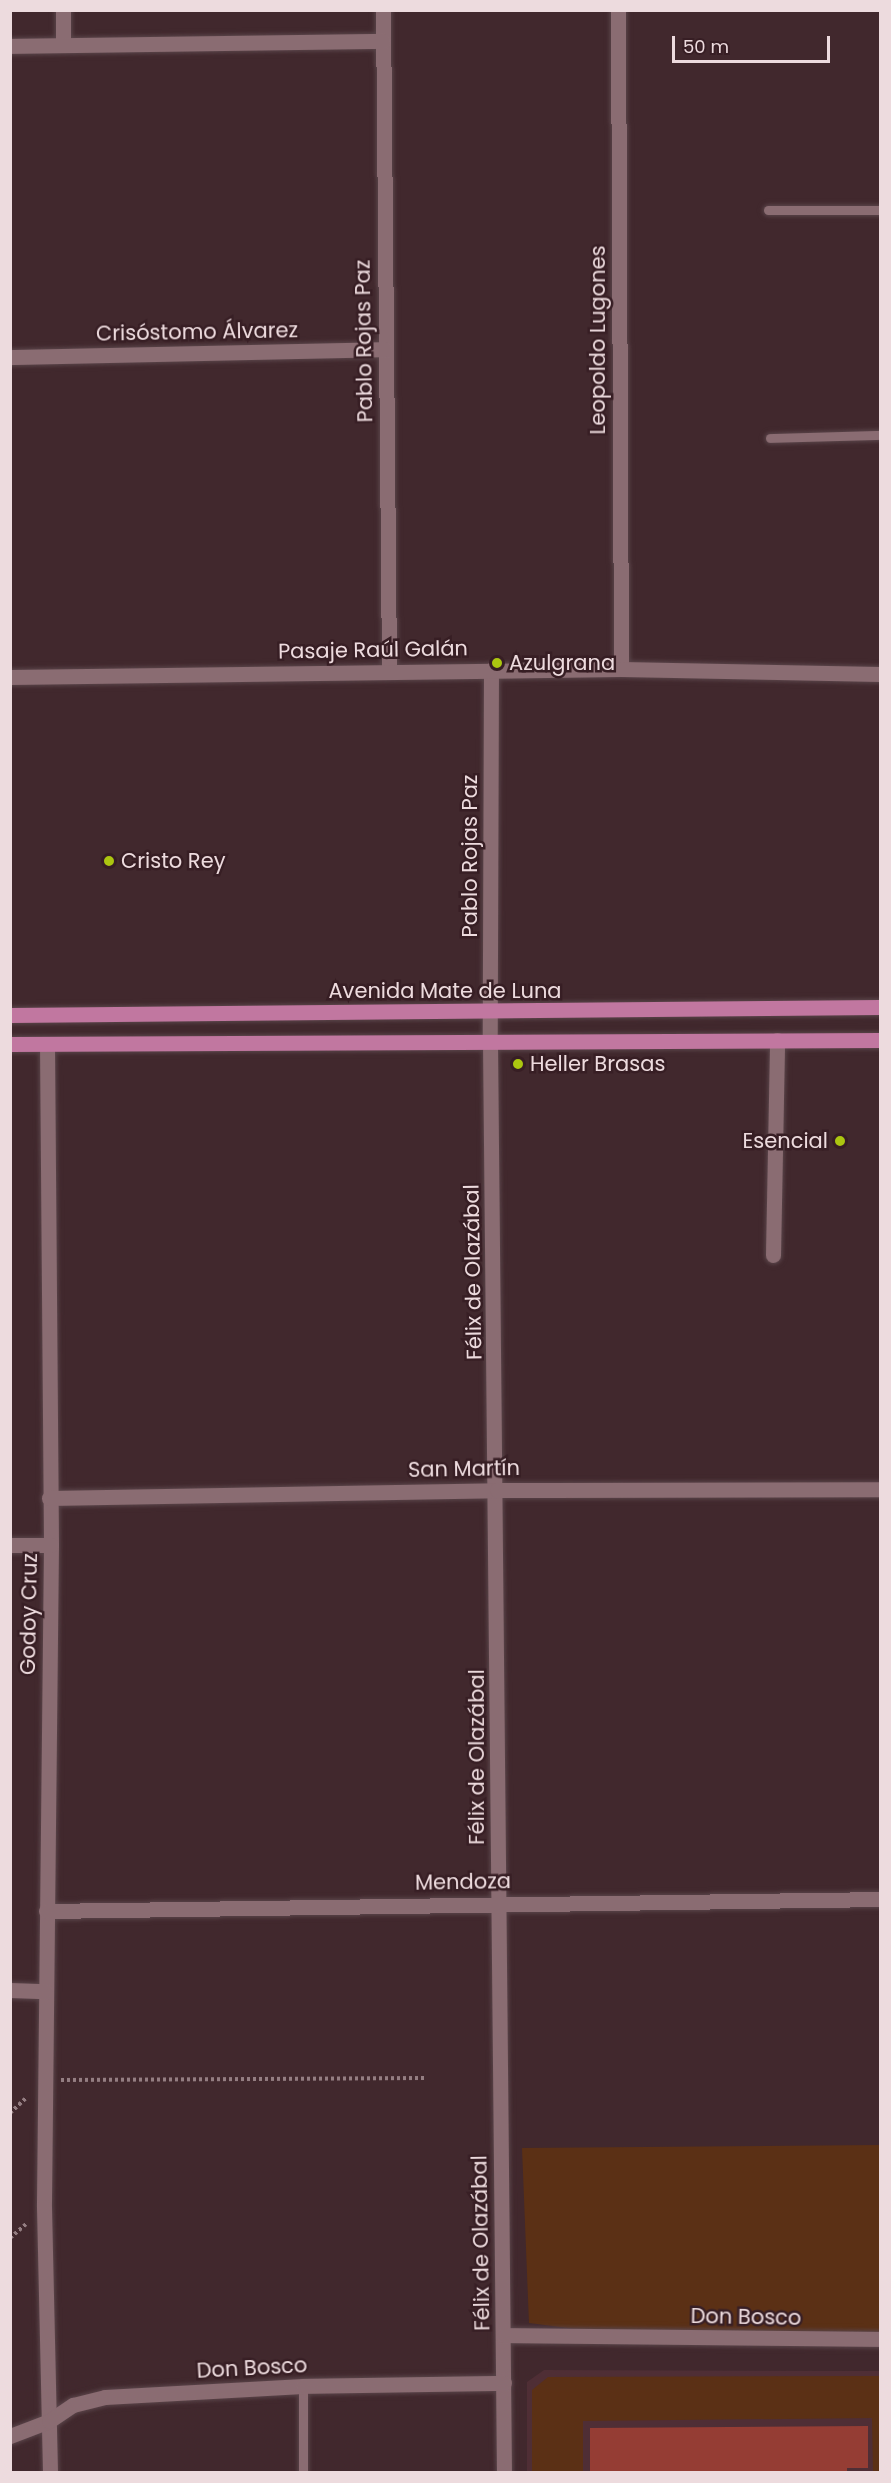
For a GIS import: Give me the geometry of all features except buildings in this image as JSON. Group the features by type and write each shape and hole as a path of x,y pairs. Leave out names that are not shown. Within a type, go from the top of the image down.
{"main road":[{"name":"Avenida Mate de Luna","path":"10,1015 880,1007"},
{"path":"10,1044 880,1040"}],"street":[{"path":"63,10 63,45"},
{"name":"Pablo Rojas Paz","path":"383,10 384,349 389,670"},
{"name":"Leopoldo Lugones","path":"618,10 621,669"},
{"path":"10,46 383,40"},
{"name":"Crisóstomo Álvarez","path":"10,357 384,349"},
{"name":"Pasaje Raúl Galán","path":"10,676 621,669 880,674"},
{"name":"Pablo Rojas Paz","path":"490,1042 491,670"},
{"path":"773,1255 777,1040"},
{"name":"Félix de Olazábal","path":"490,1042 497,1490 498,1902 504,2472"},
{"name":"Godoy Cruz","path":"47,1044 51,1545 45,2080 50,2472"},
{"name":"San Martín","path":"49,1498 497,1490 880,1489"},
{"path":"10,1545 51,1545"},
{"name":"Mendoza","path":"46,1911 498,1902 880,1899"},
{"path":"10,1990 45,1991"},
{"name":"Don Bosco","path":"503,2335 880,2339"},
{"name":"Don Bosco","path":"10,2436 49,2421 73,2405 105,2397 303,2386 504,2383"}],"lane":[{"path":"768,210 880,210"},
{"path":"770,438 880,435"},
{"path":"303,2386 303,2472"}],"path":[{"path":"10,2113 45,2080 424,2078"}],"shaded area":[{"path":"880,2145 880,2332 584,2330 529,2323 522,2148"},
{"path":"544,2370 880,2371 880,2472 527,2472 527,2382"},
{"path":"880,2376 880,2472 848,2472 873,2471 872,2418 583,2421 583,2472 532,2472 532,2390 548,2377"}],"place":[{"name":"Azulgrana","path":"497,663"},
{"name":"Cristo Rey","path":"109,861"},
{"name":"Heller Brasas","path":"518,1064"},
{"name":"Esencial","path":"840,1141"}]}
